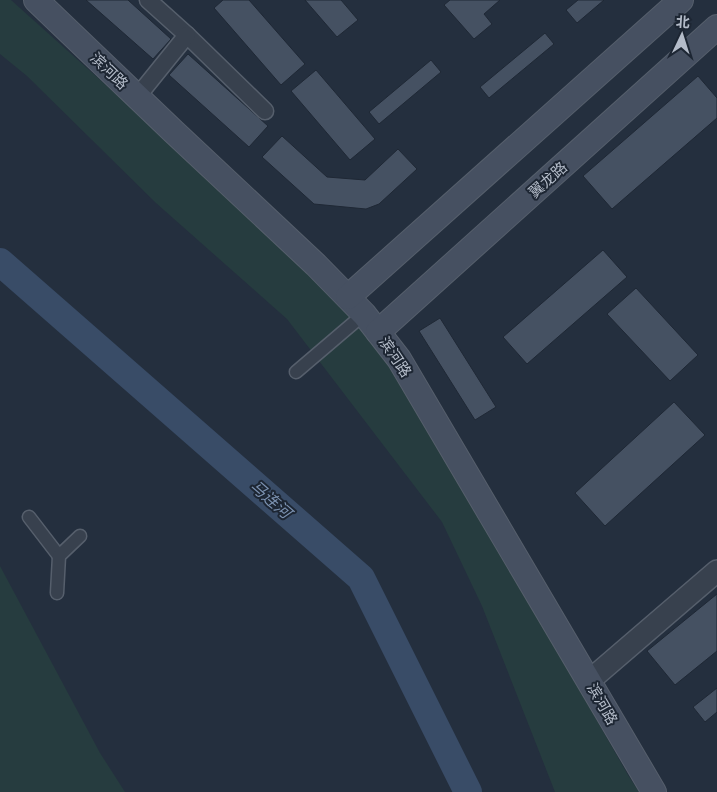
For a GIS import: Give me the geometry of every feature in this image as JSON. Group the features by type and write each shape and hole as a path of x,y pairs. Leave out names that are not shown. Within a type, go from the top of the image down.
{"main road":[{"name":"滨河路","path":"36,0 356,305 378,332 399,359 654,792"},
{"path":"356,305 681,0"},
{"name":"翼龙路","path":"378,332 717,27"}],"street":[{"path":"148,0 187,35 264,111"},
{"path":"137,97 187,35"},
{"path":"296,372 356,305"},
{"path":"29,517 59,556 57,593"},
{"path":"59,556 80,536"},
{"path":"589,681 717,571"}],"green space":[{"path":"0,0 11,0 300,259 392,362 639,792 555,792 482,606 442,522 287,319 156,203 27,76 0,54"},
{"path":"0,566 100,753 125,792 0,792"}],"building":[{"path":"86,0 128,0 171,39 153,59"},
{"path":"223,0 249,0 305,64 281,85 214,8"},
{"path":"305,0 341,0 358,20 337,37"},
{"path":"450,0 500,0 484,14 492,24 474,39 444,5"},
{"path":"578,0 604,0 577,23 566,10"},
{"path":"545,33 554,44 489,98 480,87"},
{"path":"188,54 268,126 249,147 169,75"},
{"path":"431,60 441,72 379,124 369,112"},
{"path":"316,70 375,139 350,160 291,91"},
{"path":"698,76 717,98 717,118 612,209 583,176"},
{"path":"282,136 327,177 365,180 398,149 417,169 379,204 366,209 314,204 262,157"},
{"path":"603,250 627,277 527,364 503,337"},
{"path":"636,288 698,355 670,381 607,314"},
{"path":"440,318 496,407 475,420 419,331"},
{"path":"674,402 705,435 605,526 575,493"},
{"path":"717,594 717,651 675,685 647,651"},
{"path":"717,688 717,712 705,722 693,707"}],"waterway":[{"name":"马连河","path":"0,262 361,578 468,792"}]}
